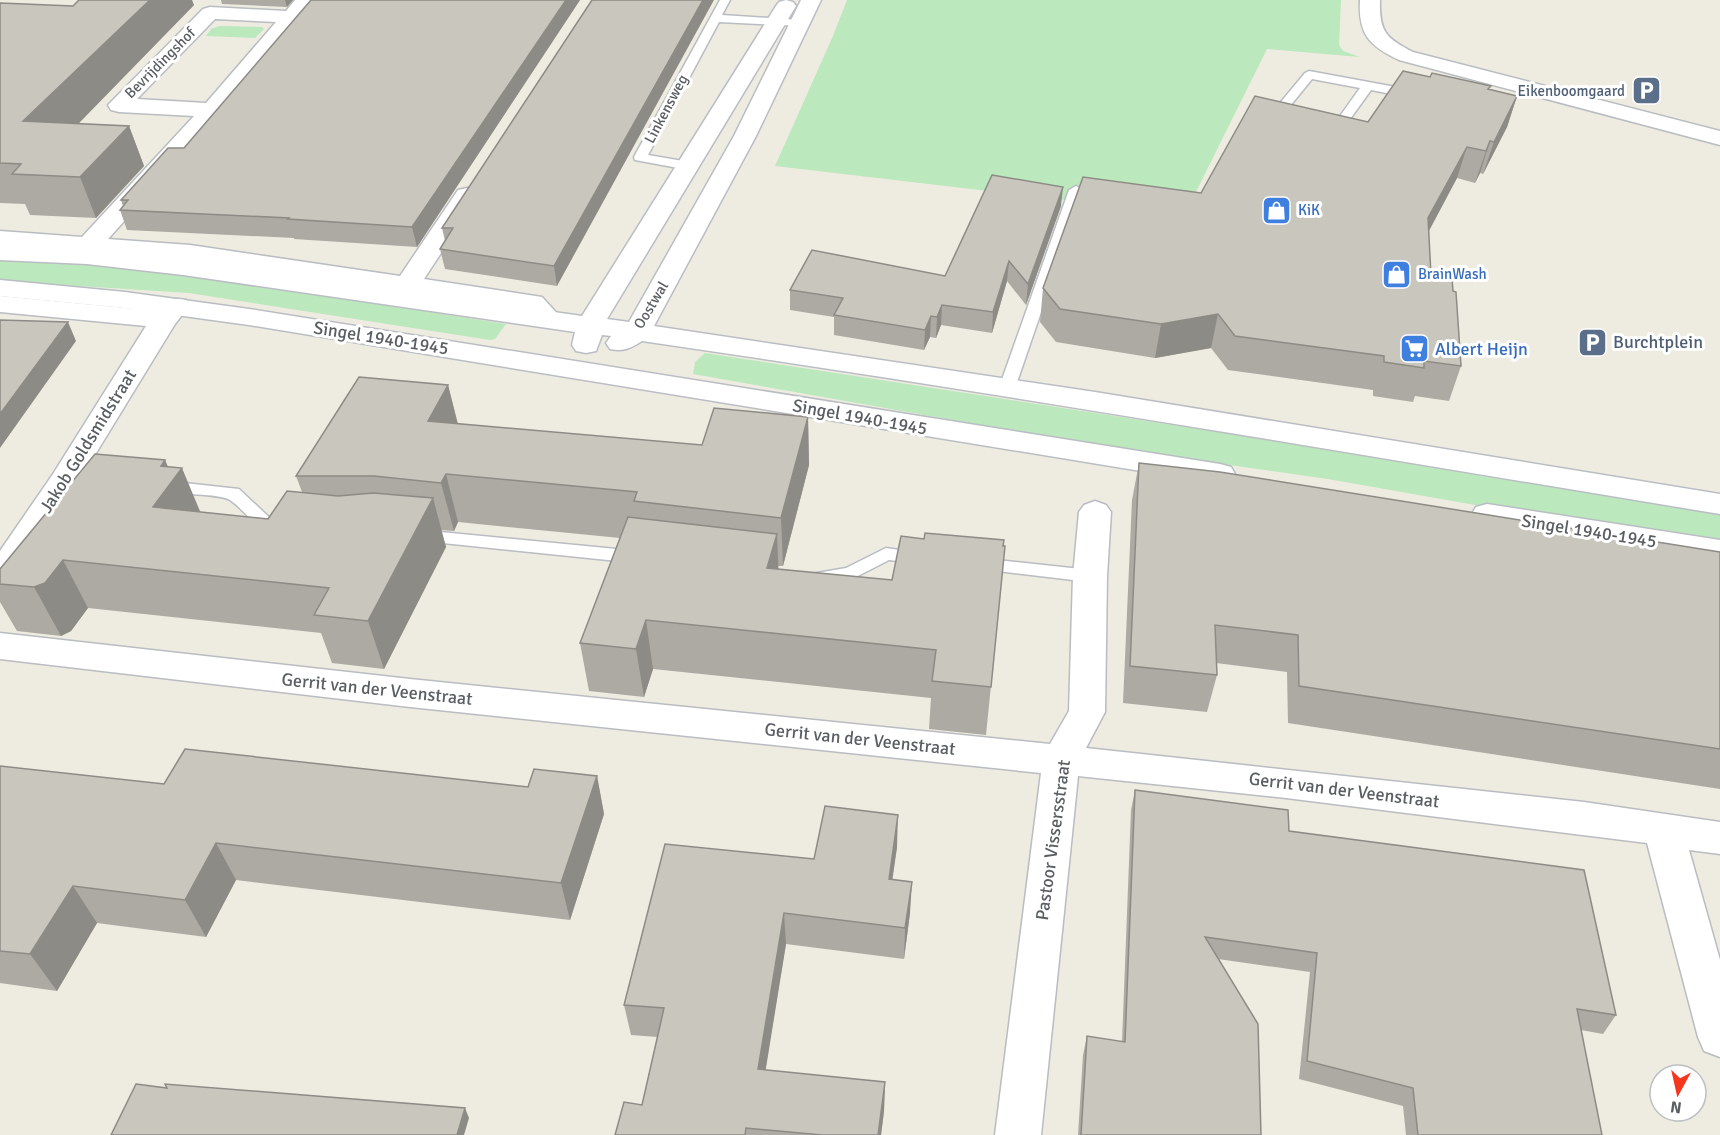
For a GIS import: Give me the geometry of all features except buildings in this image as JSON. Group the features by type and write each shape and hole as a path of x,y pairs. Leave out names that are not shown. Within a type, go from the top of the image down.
{"street":[{"path":"1370,0 1368,20 1381,44 1406,56 1469,78 1720,138"},
{"name":"Bevrijdingshof","path":"90,244 212,110 299,9"},
{"name":"Bevrijdingshof","path":"212,110 119,105 210,13 299,9"},
{"path":"582,370 590,325 689,166 794,11"},
{"name":"Oostwal","path":"582,370 638,331 730,164 794,11"},
{"path":"408,284 479,177"},
{"path":"0,239 190,253 408,284 533,303 548,319"},
{"path":"0,252 87,256 228,273 389,298 638,331 1007,388 1720,504"},
{"name":"Singel 1940-1945","path":"0,288 582,370 977,437 1252,479"},
{"name":"Singel 1940-1945","path":"0,304 170,313"},
{"name":"Jakob Goldsmidstraat","path":"5,563 75,482 170,313"},
{"name":"Singel 1940-1945","path":"1464,512 1720,551"},
{"name":"Pastoor Vissersstraat","path":"1018,1135 1061,759 1087,712 1090,576 1095,513"},
{"name":"Gerrit van der Veenstraat","path":"0,646 410,693 1286,783 1663,828 1720,838"},
{"path":"1663,828 1720,1037"}],"lane":[{"name":"Linkensweg","path":"689,166 640,157 725,0"},
{"path":"715,18 794,11"},
{"path":"1295,122 1274,118 1309,75 1421,96"},
{"path":"1315,126 1336,130 1368,86"},
{"path":"1007,388 1076,190"},
{"path":"152,486 233,493 265,523 297,530"},
{"path":"399,534 652,559"},
{"path":"796,576 819,578 850,574 886,554 943,560"},
{"path":"966,563 1090,576"}],"green space":[{"path":"847,0 1341,0 1339,45 1343,51 1360,57 1267,49 1185,214 775,166"},
{"path":"219,26 262,27 264,29 255,38 206,36 211,29"},
{"path":"0,257 187,274 506,324 495,339 490,340 189,293 0,281"},
{"path":"705,353 1720,509 1720,541 1475,505 1328,479 1123,450 693,374 695,362"}],"place":[{"name":"Eikenboomgaard","path":"1646,91"},
{"name":"KiK","path":"1277,210"},
{"name":"BrainWash","path":"1397,274"},
{"name":"Burchtplein","path":"1592,342"},
{"name":"Albert Heijn","path":"1414,349"}]}
